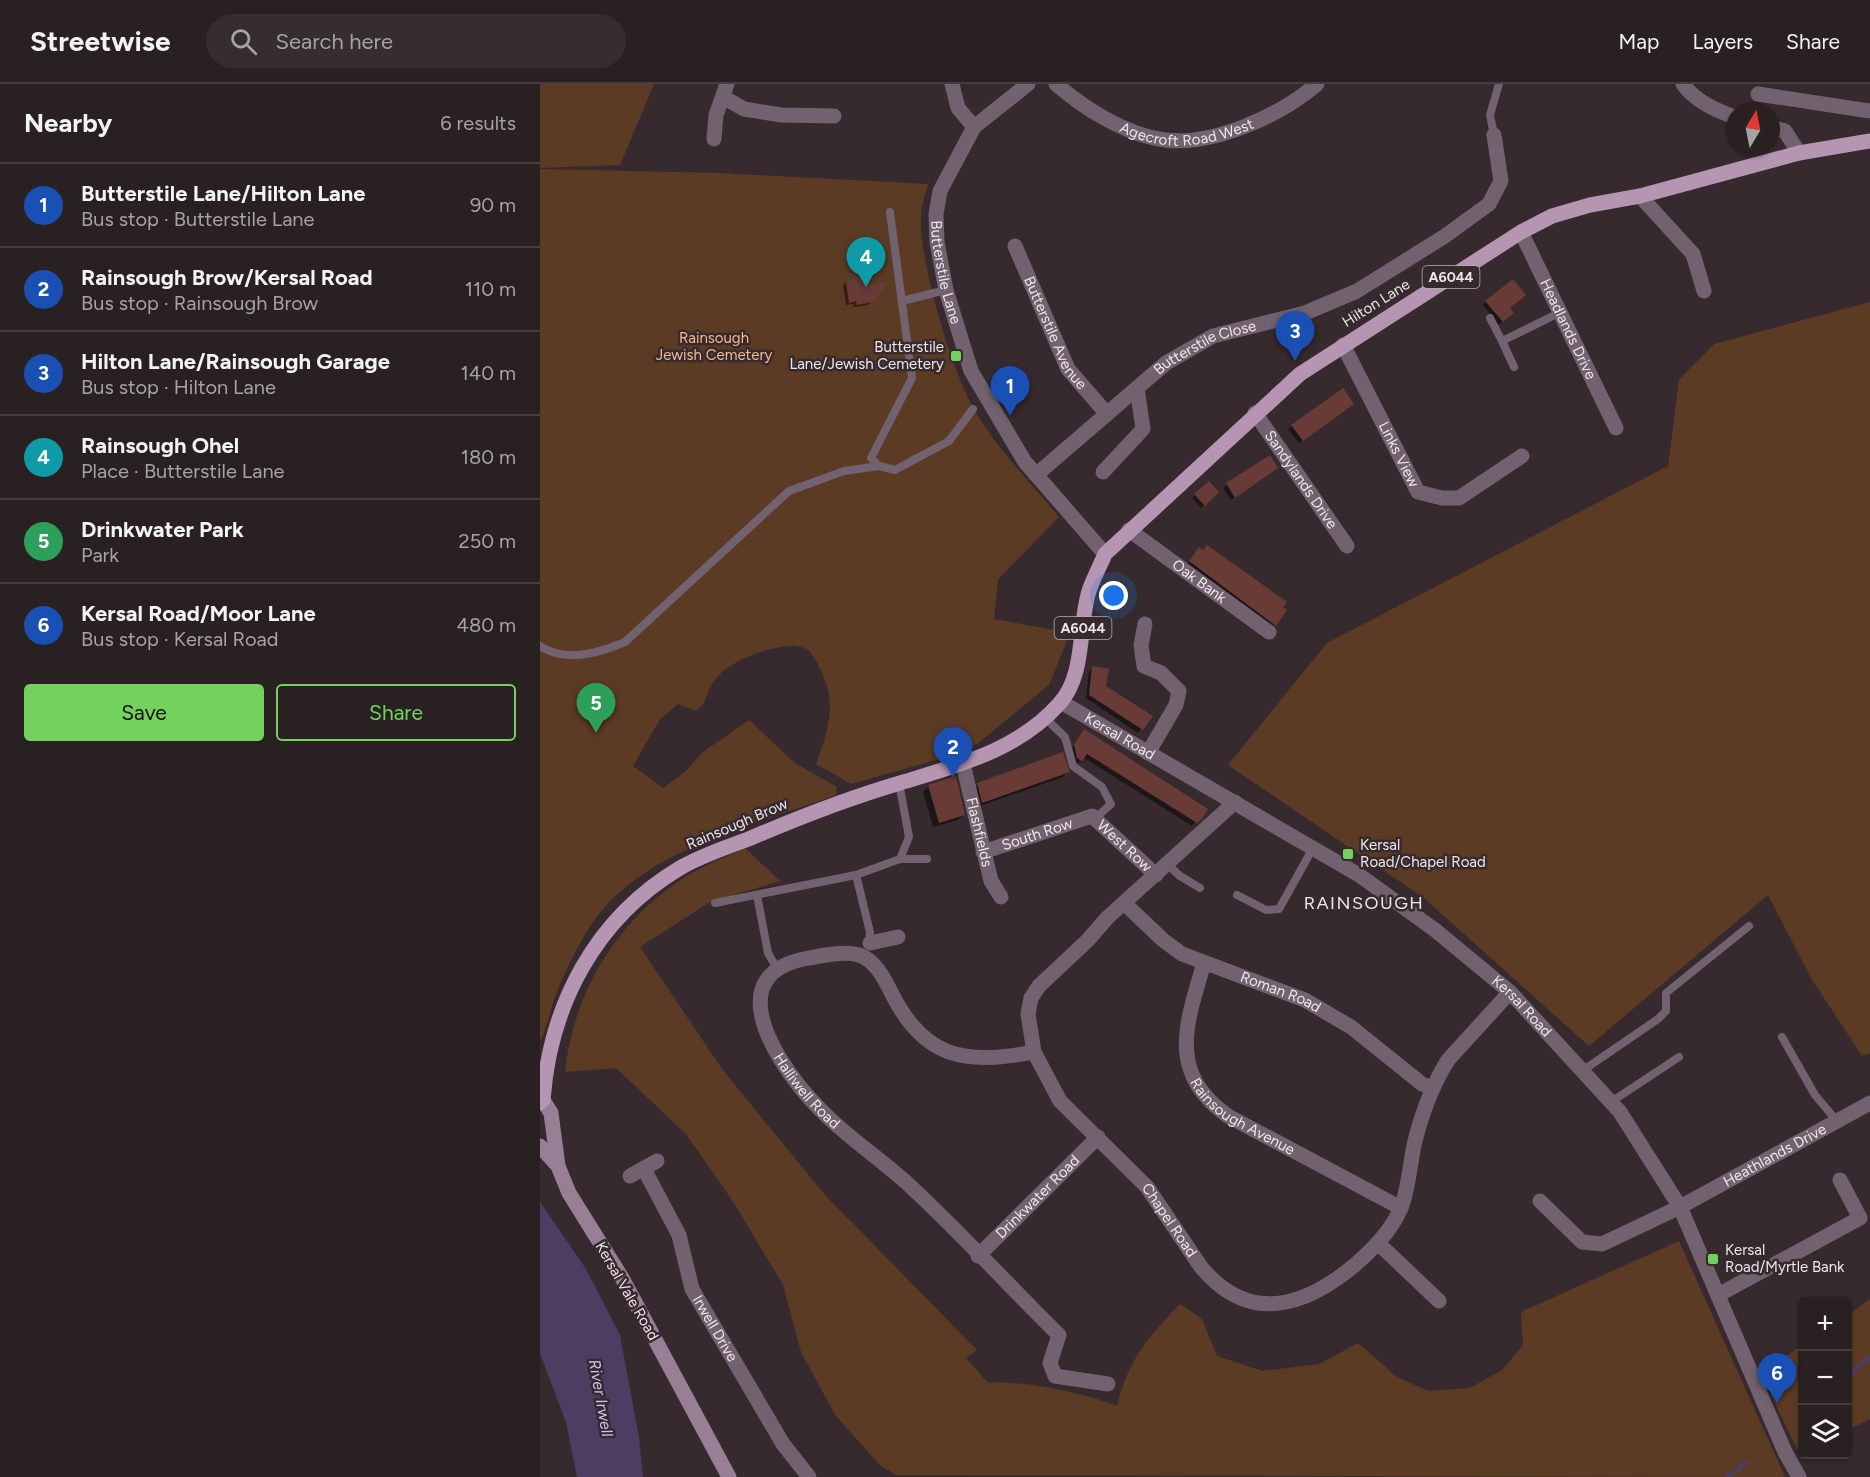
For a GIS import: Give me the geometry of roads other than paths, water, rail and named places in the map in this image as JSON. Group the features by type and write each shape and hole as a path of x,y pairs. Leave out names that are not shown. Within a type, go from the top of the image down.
{"main road":[{"name":"Hilton Lane","path":"1061,702 1076,664 1089,592 1105,554 1300,374 1521,232 1552,216 1590,205 1640,196 1799,153 1870,141"},
{"name":"Rainsough Brow","path":"541,1100 548,1054 565,999 601,936 639,898 681,868 816,810 963,764 1016,741 1061,702"}],"street":[{"path":"952,84 958,108 974,127"},
{"name":"Butterstile Lane","path":"1028,84 974,127 940,191 936,214 937,242 946,290 971,371 1025,462 1105,554"},
{"name":"Agecroft Road West","path":"1056,84 1090,110 1144,135 1165,140 1205,136 1246,126 1283,108 1317,84"},
{"path":"1683,84 1688,91 1726,114"},
{"path":"714,139 716,115 725,90 744,109 781,115 834,116"},
{"path":"1758,94 1870,111"},
{"path":"1780,130 1785,131 1799,153"},
{"name":"Butterstile Close","path":"1036,475 1166,363 1212,336 1305,313 1357,291 1445,236 1489,204 1501,181 1494,135"},
{"path":"1640,196 1694,254 1704,291"},
{"name":"Headlands Drive","path":"1521,232 1616,428"},
{"name":"Butterstile Avenue","path":"1015,246 1028,261 1068,369 1107,414"},
{"name":"Links View","path":"1343,345 1418,492 1442,498 1459,498 1522,456"},
{"path":"1103,472 1143,429 1137,388"},
{"name":"Sandylands Drive","path":"1256,413 1347,546"},
{"name":"Oak Bank","path":"1129,530 1269,632"},
{"path":"1145,624 1141,645 1144,666 1161,673 1179,691 1176,705 1148,753"},
{"name":"Kersal Road","path":"1061,702 1359,875 1416,916 1510,992 1611,1102 1680,1207 1799,1477"},
{"name":"Flashfields","path":"963,764 991,881 1001,897"},
{"name":"Chapel Road","path":"1234,802 1124,903 1035,992 1028,1014 1034,1052 1060,1101 1147,1187 1210,1277 1232,1295 1249,1302 1272,1305 1300,1300 1342,1276 1379,1245 1401,1208 1416,1140 1433,1088 1448,1060 1510,992"},
{"name":"South Row","path":"983,852 1092,816"},
{"name":"West Row","path":"1092,816 1162,870"},
{"name":"Roman Road","path":"1124,903 1163,940 1182,954 1252,978 1305,1000 1351,1027 1422,1084 1433,1088"},
{"path":"778,970 797,960 866,950 898,937"},
{"path":"866,950 910,1026 930,1045 952,1052 982,1057 1034,1052"},
{"name":"Rainsough Avenue","path":"1204,963 1194,998 1186,1047 1191,1076 1208,1102 1228,1116 1401,1208"},
{"name":"Halliwell Road","path":"778,970 764,985 760,1012 766,1034 789,1072 848,1137 903,1180 1059,1335 1050,1363 1055,1376 1108,1384"},
{"name":"Kersal Vale Road","path":"541,1100 551,1113 558,1166 569,1193 622,1278 729,1477"},
{"name":"Heathlands Drive","path":"1540,1202 1569,1233 1582,1242 1591,1245 1602,1244 1680,1207 1870,1102"},
{"name":"Drinkwater Road","path":"978,1256 1098,1137"},
{"path":"540,1146 558,1166"},
{"name":"Irwell Drive","path":"657,1161 637,1173 679,1235 692,1289 783,1444 809,1477"},
{"path":"1718,1295 1865,1221 1840,1180"},
{"path":"1379,1245 1439,1300"}],"lane":[{"path":"1494,135 1490,115 1499,84"},
{"path":"879,466 871,458 873,450 912,378 890,212"},
{"path":"902,302 946,290"},
{"path":"1502,341 1561,312"},
{"path":"1490,318 1514,367"},
{"path":"540,646 551,654 596,654 625,642 789,491 844,471 879,466 895,470 949,441 973,409"},
{"path":"1045,718 1065,737 1073,766 1102,787 1112,804 1100,814 1092,816"},
{"path":"900,783 909,837 900,859"},
{"path":"1237,895 1266,910 1278,909 1313,848"},
{"path":"715,903 856,875 900,859 927,859"},
{"path":"1162,870 1180,876 1200,888"},
{"path":"856,875 866,950"},
{"path":"757,895 768,953 778,970"},
{"path":"1582,1071 1658,1019 1666,1011 1666,993 1749,926"},
{"path":"1782,1037 1815,1095 1836,1120"},
{"path":"1611,1102 1678,1057"}],"water":[{"name":"River Irwell","path":"540,1202 586,1269 620,1335 639,1437 643,1477 577,1477 566,1422 540,1353"}],"waterway":[{"path":"1852,1373 1870,1357"},
{"path":"1727,1477 1747,1462"}],"place":[{"name":"Rainsough Ohel","path":"866,287"},
{"name":"Butterstile Lane/Jewish Cemetery","path":"956,356"},
{"name":"Hilton Lane/Rainsough Garage","path":"1295,361"},
{"name":"Butterstile Lane/Hilton Lane","path":"1010,416"},
{"name":"Drinkwater Park","path":"596,733"},
{"name":"Rainsough Brow/Kersal Road","path":"953,777"},
{"name":"Kersal Road/Chapel Road","path":"1348,854"},
{"name":"Kersal Road/Myrtle Bank","path":"1713,1259"},
{"name":"Kersal Road/Moor Lane","path":"1777,1403"}],"district":[{"name":"RAINSOUGH","path":"1364,903"}],"park label":[{"name":"Rainsough Jewish Cemetery","path":"714,346"}]}
